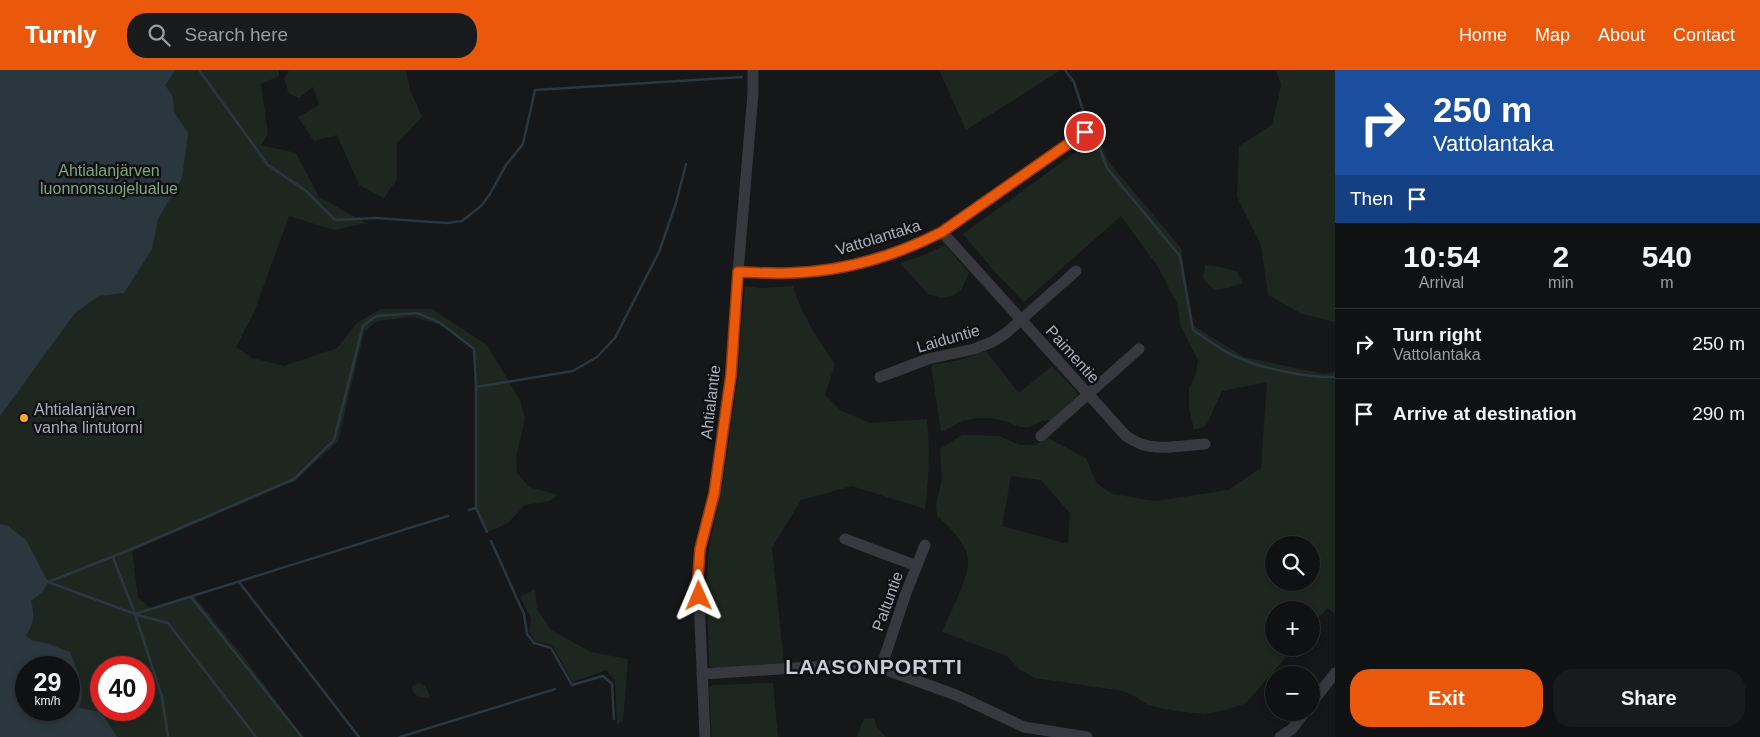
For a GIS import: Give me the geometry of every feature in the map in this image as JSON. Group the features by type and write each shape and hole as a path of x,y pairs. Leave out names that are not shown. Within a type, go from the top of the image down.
{"street":[{"name":"Ahtialantie","path":"705,737 698,576 700,549 714,494 731,375 753,93 753,70"},
{"name":"Vattolantaka","path":"738,272 788,273 822,270 854,264 899,251 942,232 1085,132"},
{"name":"Paimentie","path":"942,232 1126,436 1140,444 1165,447 1205,444"},
{"name":"Laiduntie","path":"880,377 922,361 958,354 992,342 1021,320 1076,271"},
{"path":"1041,436 1139,349"},
{"path":"845,538 917,566"},
{"name":"Paltuntie","path":"880,668 906,593 925,546"},
{"path":"702,674 862,665 880,668 956,695 1024,727 1087,737"},
{"path":"1320,692 1335,673"},
{"path":"1280,737 1292,729 1298,721"}],"green space":[{"name":"Ahtialanjärven luonnonsuojelualue","path":"0,70 279,70 279,76 261,84 268,134 261,145 296,153 319,197 366,223 334,230 289,216 255,310 236,347 252,358 284,366 337,348 357,323 381,309 432,309 487,345 520,400 525,418 516,458 517,473 529,487 558,495 549,501 525,505 507,524 487,532 476,508 476,387 474,349 440,325 414,317 377,321 364,332 338,441 295,481 132,551 138,598 152,609 194,596 246,660 302,737 0,737"},
{"path":"289,70 406,70 410,90 422,117 397,143 397,179 384,198 359,185 337,135 314,141 298,117 319,105 313,87 299,98 289,94 284,79"},
{"path":"939,70 1061,70 966,130"},
{"path":"1276,70 1335,70 1335,322 1302,314 1268,295 1261,245 1237,197 1239,146 1272,125 1281,85"},
{"path":"1098,136 1109,162 1181,248 1192,325 1244,357 1324,374 1335,372 1335,614 1327,608 1320,616 1320,601 1265,601 1265,656 1287,656 1278,666 1265,666 1265,681 1246,703 1226,710 1204,714 1175,711 1148,705 1123,691 1035,678 1019,669 1007,656 942,632 966,576 968,559 961,541 937,516 936,504 942,480 940,449 962,435 999,436 1020,445 1035,445 1048,438 1086,458 1096,482 1104,489 1113,494 1155,501 1228,490 1261,468 1267,382 1222,391 1206,426 1194,430 1189,407 1189,388 1196,374 1198,360 1180,325 1178,305 1158,267 1121,216 1024,302 994,271 963,234","holes":["1011,476 1041,480 1070,513 1068,544 1002,526"]},
{"path":"945,245 969,273 961,290 952,296 941,298 928,294 900,263 927,254"},
{"path":"1205,265 1222,267 1237,272 1243,283 1214,290 1203,278"},
{"path":"745,286 761,288 793,286 805,317 835,364 825,395 840,410 870,423 927,419 929,441 928,475 925,509 852,486 801,500 772,548 784,663 720,668 710,667 709,662 708,552 723,483 737,382"},
{"path":"986,351 1019,393 1052,366 1079,394 1052,420 1043,420 1030,427 1020,427 991,418 978,418 965,420 941,432 931,365 960,360"},
{"path":"535,589 537,609 551,630 591,652 628,659 623,721 617,724 615,680 606,670 573,682 552,645 535,641 529,631 531,619 520,597"},
{"path":"419,683 425,686 430,696 428,698 419,697 413,693 412,686"},
{"path":"773,683 778,737 712,737 709,688 713,685"},
{"path":"865,718 874,719 877,727 886,737 857,737"}],"shaded area":[{"path":"0,70 176,70 165,85 173,97 174,112 188,133 182,178 158,219 152,249 124,293 98,296 75,313 0,416"},
{"path":"0,524 8,526 26,540 48,582 42,592 31,601 33,619 26,636 33,641 46,643 70,652 72,656 15,656 15,721 80,721 80,708 90,710 90,721 107,721 117,737 0,737"},
{"path":"80,680 82,687 80,704"}],"waterway":[{"path":"199,70 268,165 306,191 335,220 375,218 447,223 462,221 481,206 490,194 506,165 523,144 535,90 742,77"},
{"path":"1065,70 1074,82 1086,120"},
{"path":"1095,136 1107,168 1180,256 1193,330 1227,352 1249,362 1299,374 1335,377"},
{"path":"476,387 573,371 597,357 615,338 659,252 676,203 686,164"},
{"path":"48,582 127,551 294,479 334,440 363,326 376,316 417,313 439,322 474,349 476,387 476,508 487,532"},
{"path":"469,510 476,508"},
{"path":"48,582 135,614 448,516"},
{"path":"491,541 524,614 527,634 534,643 551,648 572,685 603,676 612,684 614,719"},
{"path":"113,557 135,614 162,697 168,737"},
{"path":"239,582 359,737"},
{"path":"191,597 302,737"},
{"path":"137,615 168,623 256,737"},
{"path":"400,737 555,689"}],"place":[{"name":"Ahtialanjärven vanha lintutorni","path":"24,418"}],"district":[{"name":"LAASONPORTTI","path":"874,667"}],"route":[{"path":"699,596 700,549 714,494 731,375 738,272 788,273 822,270 854,264 922,242 942,232 1085,132"}]}
